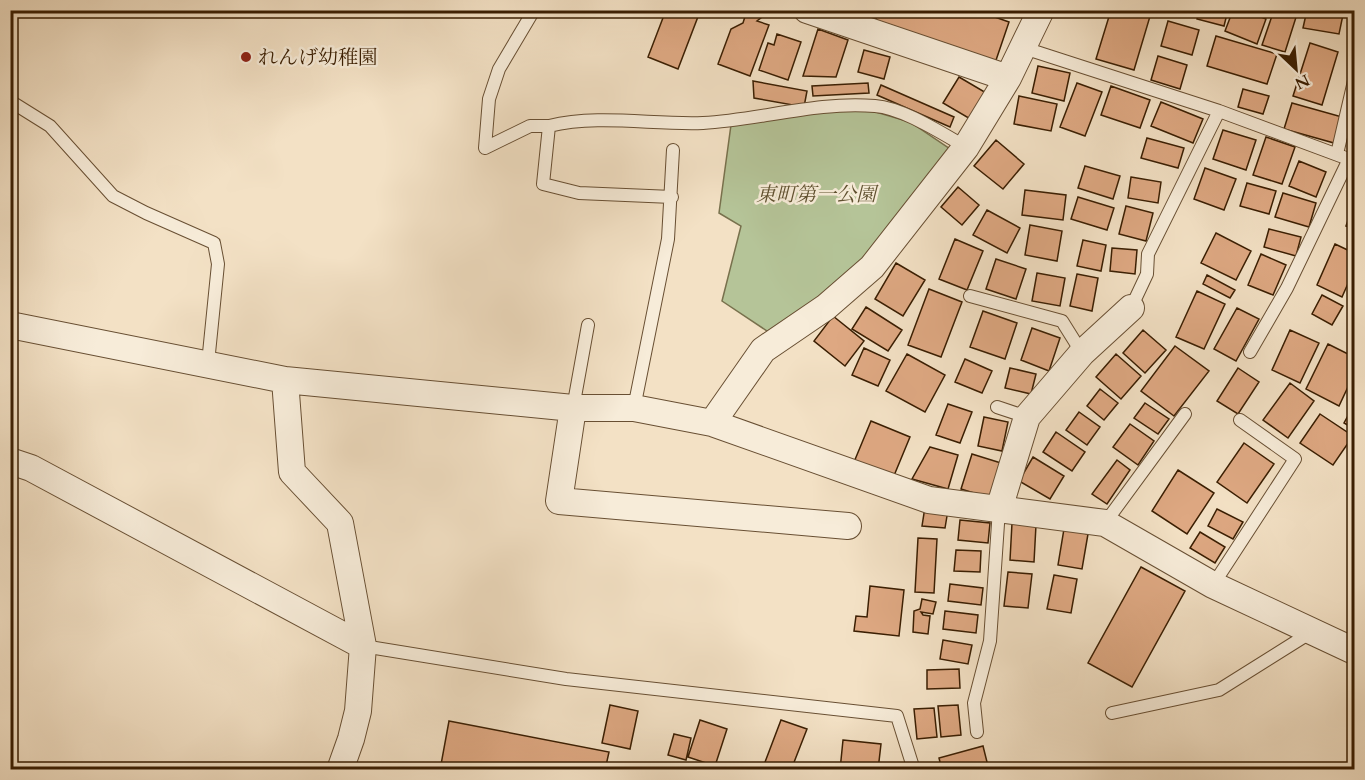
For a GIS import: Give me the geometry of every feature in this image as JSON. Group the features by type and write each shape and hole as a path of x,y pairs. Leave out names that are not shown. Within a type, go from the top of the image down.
{"street":[{"path":"807,10 1008,78"},
{"path":"712,423 763,350 826,307 872,267 966,147 1008,78 1041,10"},
{"path":"999,509 1027,417 1082,352 1131,308"},
{"path":"10,325 285,380 573,408 634,408 712,423 928,500 1105,524 1213,585 1354,651"},
{"path":"285,380 292,472 340,523 363,646 357,711 351,739 340,770"},
{"path":"573,408 559,501 848,526"},
{"path":"10,461 32,468 363,646"}],"lane":[{"path":"534,10 499,69 489,99 485,148 530,126 549,126 571,121 703,123 797,110 877,106 913,118 966,147"},
{"path":"1024,48 1219,111 1347,158"},
{"path":"1250,352 1287,288 1347,158 1354,81"},
{"path":"10,101 50,126 112,196 214,243 218,264 208,363"},
{"path":"1131,308 1147,274 1148,254 1219,111"},
{"path":"549,126 543,184 579,193 672,197"},
{"path":"634,408 668,239 673,150"},
{"path":"970,296 1062,321 1082,352"},
{"path":"573,408 588,326"},
{"path":"998,407 1027,417"},
{"path":"1105,524 1185,414"},
{"path":"1213,585 1295,459 1240,420"},
{"path":"977,732 974,703 990,641 999,509"},
{"path":"1112,713 1219,690 1313,631"},
{"path":"363,646 566,679 897,716 914,770"}],"green space":[{"name":"東町第一公園","path":"830,110 869,110 910,122 953,151 863,266 770,333 722,301 741,226 719,213 731,125"}],"building":[{"path":"666,10 691,10 699,14 678,69 648,57"},
{"path":"747,10 771,10 757,21 769,25 750,76 718,64 731,29 743,23"},
{"path":"832,10 868,10 865,20"},
{"path":"879,10 975,10 1009,22 993,69 873,27"},
{"path":"1111,10 1144,10 1151,13 1134,70 1096,59"},
{"path":"1167,10 1191,10 1189,17"},
{"path":"1199,10 1228,10 1224,26 1197,19"},
{"path":"1233,10 1244,10 1266,19 1257,44 1225,31"},
{"path":"1274,10 1298,11 1285,52 1262,45"},
{"path":"1307,10 1344,10 1339,34 1303,28"},
{"path":"1168,21 1199,30 1192,55 1161,46"},
{"path":"818,29 848,40 836,77 803,76"},
{"path":"777,34 801,42 788,80 759,70 768,43 774,45"},
{"path":"1216,36 1277,54 1267,84 1207,66"},
{"path":"1310,43 1338,52 1322,105 1293,96"},
{"path":"864,50 890,57 884,79 858,72"},
{"path":"1158,56 1187,65 1180,89 1151,80"},
{"path":"1038,66 1070,73 1064,101 1032,93"},
{"path":"959,77 988,94 972,120 943,103"},
{"path":"753,81 807,91 804,107 754,98"},
{"path":"868,83 869,93 813,96 812,86"},
{"path":"1077,83 1102,92 1085,136 1060,127"},
{"path":"881,85 954,117 950,127 877,95"},
{"path":"1111,86 1150,100 1140,128 1101,115"},
{"path":"1243,89 1269,96 1263,114 1238,107"},
{"path":"1019,96 1057,104 1051,131 1014,124"},
{"path":"1161,102 1203,119 1193,143 1151,126"},
{"path":"1292,103 1342,117 1334,143 1284,129"},
{"path":"1223,130 1256,140 1246,170 1213,159"},
{"path":"1266,137 1295,147 1282,184 1253,175"},
{"path":"1147,138 1184,148 1178,168 1141,158"},
{"path":"996,140 1024,164 1003,189 974,166"},
{"path":"1299,161 1326,172 1316,197 1289,186"},
{"path":"1085,166 1120,176 1113,199 1078,188"},
{"path":"1205,168 1236,179 1224,210 1194,199"},
{"path":"1131,177 1161,182 1158,203 1128,198"},
{"path":"1247,183 1276,191 1269,214 1240,206"},
{"path":"958,187 979,205 962,225 941,207"},
{"path":"1025,190 1066,195 1063,220 1022,215"},
{"path":"1283,193 1316,203 1309,227 1275,217"},
{"path":"1078,197 1114,208 1107,230 1071,219"},
{"path":"1126,206 1153,213 1146,241 1119,234"},
{"path":"987,210 1020,228 1007,253 973,235"},
{"path":"1351,212 1354,213 1354,229 1346,226"},
{"path":"1030,225 1062,231 1057,261 1025,255"},
{"path":"1269,229 1301,237 1296,256 1264,247"},
{"path":"1216,233 1251,251 1236,280 1201,263"},
{"path":"955,239 983,251 967,290 939,279"},
{"path":"1083,240 1106,245 1101,271 1077,266"},
{"path":"1335,244 1354,253 1354,270 1342,297 1317,285"},
{"path":"1112,248 1137,250 1135,274 1110,271"},
{"path":"1261,254 1286,265 1273,295 1248,285"},
{"path":"996,259 1026,269 1016,299 986,289"},
{"path":"896,263 925,280 903,316 875,299"},
{"path":"1037,273 1065,278 1060,306 1032,301"},
{"path":"1077,274 1098,278 1092,311 1070,306"},
{"path":"1207,275 1235,290 1230,298 1203,284"},
{"path":"929,289 962,302 941,357 908,345"},
{"path":"1197,291 1225,304 1204,349 1176,337"},
{"path":"1322,295 1343,306 1332,325 1312,314"},
{"path":"866,307 902,330 888,351 852,329"},
{"path":"1237,308 1259,319 1236,361 1214,349"},
{"path":"983,311 1017,323 1005,359 970,347"},
{"path":"833,316 864,341 845,366 814,341"},
{"path":"1032,328 1060,338 1049,371 1021,360"},
{"path":"1143,330 1166,350 1145,373 1123,353"},
{"path":"1290,330 1319,343 1300,383 1272,370"},
{"path":"1328,344 1354,357 1354,374 1339,406 1306,389"},
{"path":"1175,346 1209,371 1174,416 1141,391"},
{"path":"864,348 890,360 878,386 852,375"},
{"path":"907,354 945,375 925,412 886,391"},
{"path":"1116,354 1141,376 1121,399 1096,377"},
{"path":"965,359 992,371 982,393 955,382"},
{"path":"1010,368 1036,374 1031,394 1005,388"},
{"path":"1238,368 1259,382 1238,414 1217,401"},
{"path":"1290,383 1314,401 1288,438 1263,420"},
{"path":"1100,389 1118,403 1104,420 1087,406"},
{"path":"1145,403 1169,419 1158,434 1134,418"},
{"path":"948,404 972,412 960,443 936,435"},
{"path":"1354,405 1354,429 1344,423"},
{"path":"1079,412 1100,427 1087,445 1066,430"},
{"path":"1320,414 1353,436 1333,465 1300,443"},
{"path":"984,417 1008,422 1002,451 978,446"},
{"path":"871,421 910,437 893,478 854,462"},
{"path":"1130,424 1154,441 1138,465 1113,447"},
{"path":"1056,432 1085,452 1072,471 1043,452"},
{"path":"1244,443 1274,464 1247,503 1217,482"},
{"path":"930,447 958,455 948,489 912,479"},
{"path":"972,454 1001,463 990,498 961,489"},
{"path":"1033,457 1064,476 1050,499 1019,481"},
{"path":"1117,460 1130,470 1107,504 1092,494"},
{"path":"1178,470 1214,493 1187,534 1152,511"},
{"path":"925,507 948,510 945,528 922,526"},
{"path":"1217,509 1243,522 1233,539 1208,526"},
{"path":"960,520 990,523 988,543 958,540"},
{"path":"1012,523 1036,525 1034,562 1010,560"},
{"path":"1064,529 1088,534 1082,569 1058,565"},
{"path":"1200,532 1225,547 1215,563 1190,548"},
{"path":"918,538 937,539 934,593 915,592"},
{"path":"956,550 981,551 980,572 954,571"},
{"path":"1141,567 1185,591 1132,687 1088,663"},
{"path":"1008,572 1032,574 1028,608 1004,606"},
{"path":"1054,575 1077,579 1071,613 1047,609"},
{"path":"950,584 983,588 981,605 948,601"},
{"path":"870,586 904,590 899,636 854,631 856,616 867,617"},
{"path":"922,599 936,602 933,614 921,612 923,615 930,616 928,634 913,632 914,611 920,609"},
{"path":"945,611 978,615 976,633 943,629"},
{"path":"943,640 972,645 968,664 940,659"},
{"path":"959,669 960,688 927,689 927,670"},
{"path":"610,705 638,711 630,749 602,743"},
{"path":"958,705 961,735 941,737 938,706"},
{"path":"934,708 937,737 917,739 914,709"},
{"path":"700,720 727,729 715,766 688,757"},
{"path":"781,720 807,729 791,770 762,770"},
{"path":"449,721 609,752 605,770 440,770"},
{"path":"674,734 691,738 686,760 668,755"},
{"path":"843,740 881,744 878,770 840,770"},
{"path":"983,746 989,770 942,770 939,758"},
{"path":"637,764 656,770 635,770"}],"place":[{"name":"れんげ幼稚園","path":"246,57"}]}
